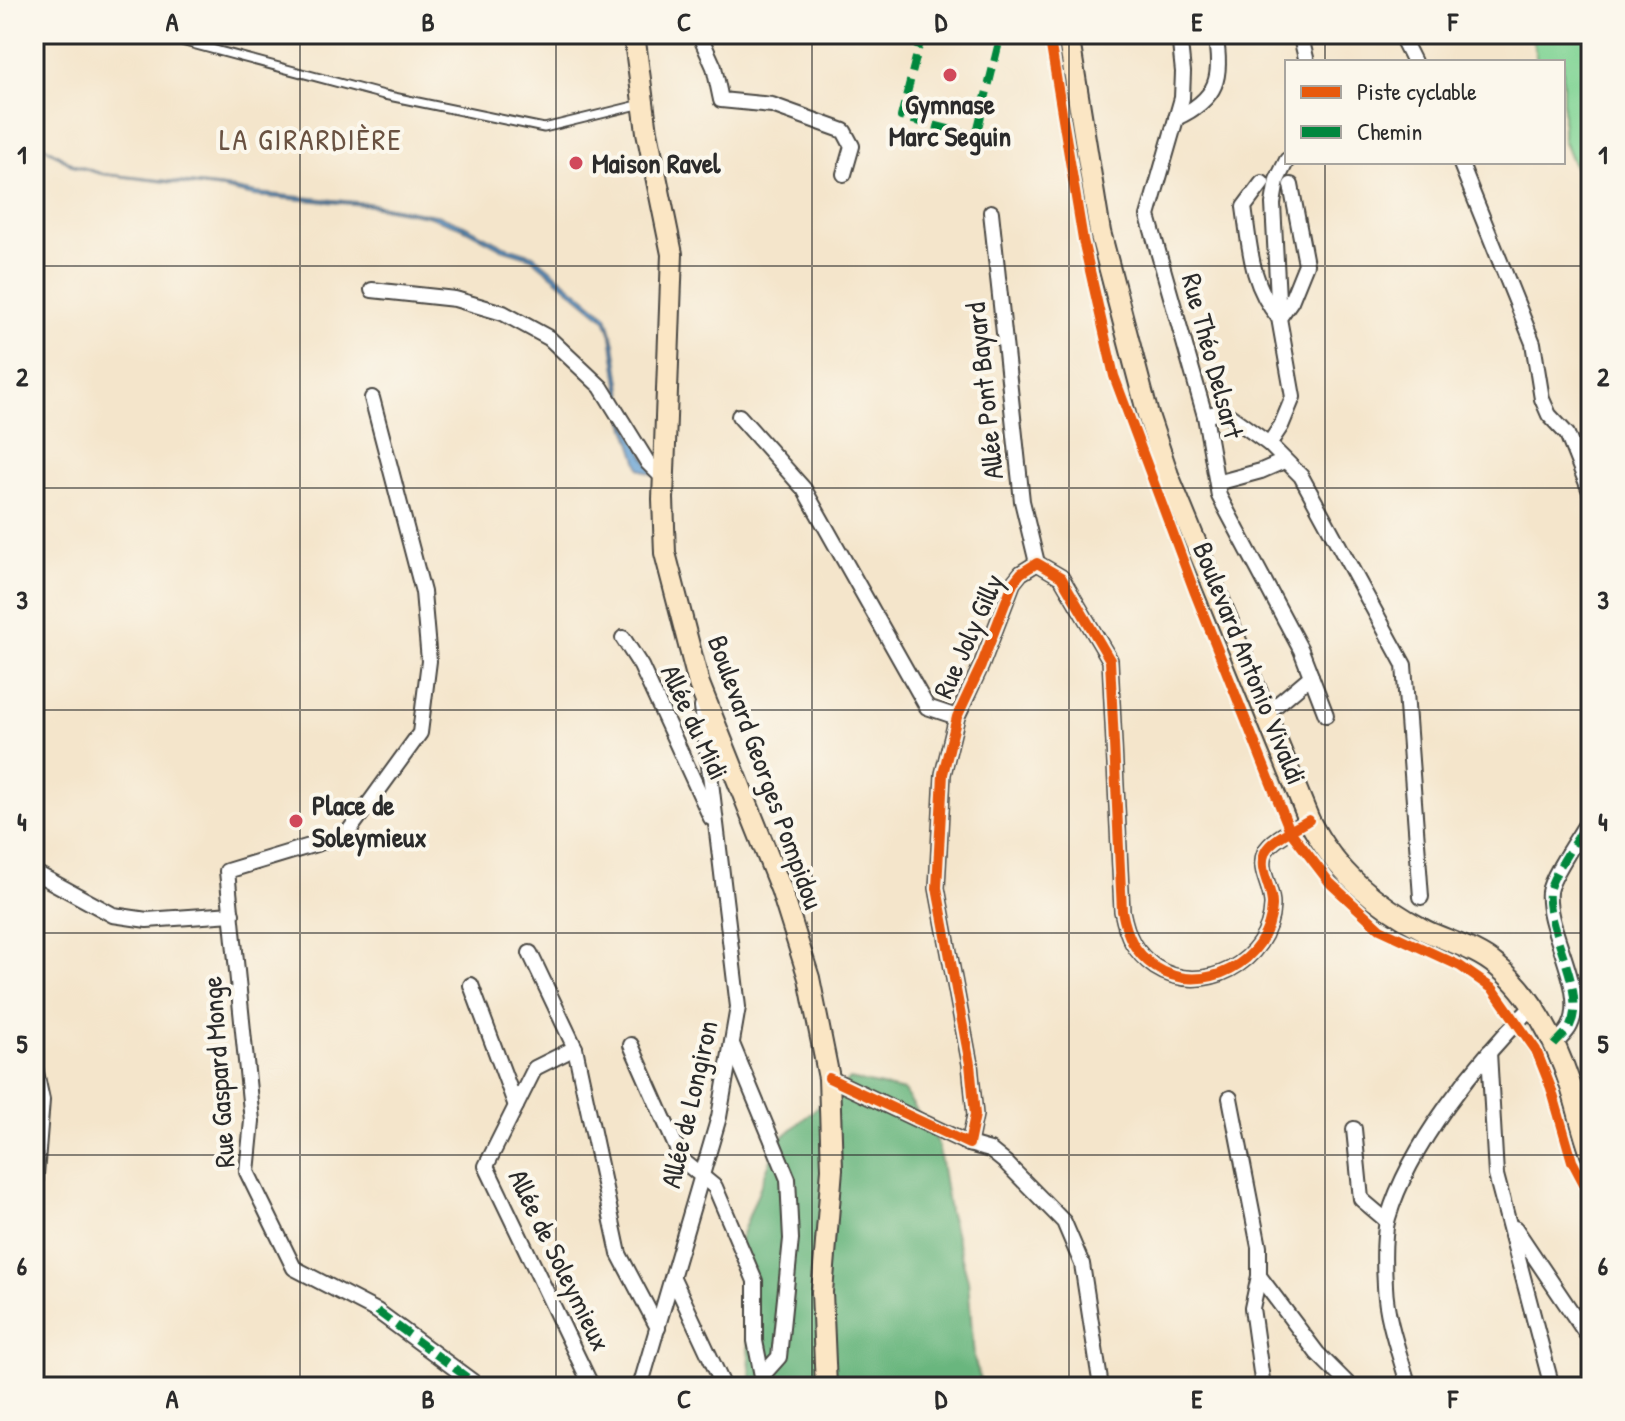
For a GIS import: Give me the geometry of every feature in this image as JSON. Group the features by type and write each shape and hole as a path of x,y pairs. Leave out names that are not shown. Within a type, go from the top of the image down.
{"main road":[{"name":"Boulevard Georges Pompidou","path":"636,34 644,104 672,254 664,479 665,553 699,684 781,889 809,978 829,1078 832,1169 822,1292 826,1387"},
{"name":"Boulevard Antonio Vivaldi","path":"1068,34 1100,232 1133,363 1168,475 1318,840 1340,869 1365,892 1427,931 1470,949 1497,965 1516,985 1554,1045 1571,1084 1591,1154"}],"street":[{"path":"694,34 700,36 714,67 721,100 772,105 844,131 852,146 844,174"},
{"name":"Rue Théo Delsart","path":"1179,34 1182,85 1176,118 1148,216 1205,416 1219,496 1301,650 1326,715"},
{"path":"1176,118 1205,100 1218,79 1220,60 1215,34"},
{"path":"1300,34 1306,60"},
{"path":"1400,34 1413,60"},
{"path":"1269,444 1281,426 1293,397 1279,318 1273,204 1277,180 1285,164"},
{"path":"1461,164 1533,343 1542,399 1549,415 1567,434 1591,494"},
{"path":"1262,183 1244,207 1258,283 1264,300 1279,318"},
{"path":"1279,318 1291,301 1306,264 1291,185"},
{"name":"Allée Pont Bayard","path":"991,212 1022,501 1037,563"},
{"path":"372,290 467,303 503,313 549,338 601,387 648,463 664,479"},
{"name":"Rue Gaspard Monge","path":"372,398 423,592 429,661 420,733 346,835 227,871 252,1121 247,1172 294,1268 377,1311 480,1387"},
{"path":"1205,416 1223,411 1269,444 1301,476 1404,665 1421,897"},
{"path":"739,416 804,489 927,707 957,717"},
{"path":"1217,483 1284,461"},
{"name":"Rue Joly Gilly","path":"969,1144 975,1115 970,1064 937,888 943,774 957,717 981,666 1013,583 1021,573 1037,563 1061,577 1110,660 1122,911 1127,937 1141,956 1159,970 1188,979 1217,976 1248,958 1263,937 1272,905 1262,864 1266,849 1309,820"},
{"name":"Allée du Midi","path":"623,638 641,666 717,829"},
{"path":"1265,715 1311,676"},
{"name":"Allée de Longiron","path":"640,1387 719,1117 738,1007 699,684"},
{"path":"1554,1045 1570,1027 1574,1013 1570,976 1550,906 1549,889 1591,816"},
{"path":"1402,854 1418,853"},
{"path":"34,872 113,915 147,920 232,914"},
{"path":"530,953 575,1048 619,1254 658,1328"},
{"path":"471,985 516,1106"},
{"path":"1409,1387 1385,1288 1387,1221 1427,1136 1489,1052 1532,1007"},
{"path":"631,1045 682,1160 715,1187 755,1281 755,1341 762,1376 779,1357 791,1239 788,1179 732,1043"},
{"name":"Allée de Soleymieux","path":"575,1048 535,1068 486,1166 592,1387"},
{"path":"1489,1052 1496,1175 1552,1387"},
{"path":"34,1063 42,1100 34,1200"},
{"path":"829,1078 969,1144 990,1150 1064,1222 1082,1264 1101,1387"},
{"path":"1230,1098 1259,1247 1259,1276 1252,1308 1263,1387"},
{"path":"1354,1129 1361,1199 1387,1221"},
{"path":"1509,1219 1591,1341"},
{"path":"1259,1276 1317,1353 1351,1387"},
{"path":"673,1278 724,1387"}],"lane":[{"path":"155,34 384,95 544,128 644,104"}],"green space":[{"path":"1532,34 1591,34 1591,205 1565,145 1565,60 1537,60"},
{"path":"850,1079 904,1091 938,1144 949,1211 968,1280 974,1357 982,1387 752,1387 738,1244 778,1141"}],"water":[{"path":"34,140 75,165 103,174 367,203 441,216 504,246 533,255 607,316 615,344 627,423 654,475 640,469 623,418 611,335 605,319 531,258 502,249 463,228 427,216 365,205 254,196 223,189 102,174 73,166"}],"marked path":[{"path":"922,34 901,117 976,136 1001,34"},
{"path":"1554,1045 1570,1026 1574,996 1553,924 1549,892 1561,865 1591,816"},
{"path":"377,1311 480,1387"}],"cycle path":[{"path":"1049,34 1083,240 1114,376 1195,593 1290,831 1330,883 1380,929 1460,966 1493,989 1536,1050 1551,1088 1572,1161 1591,1197"},
{"path":"829,1078 969,1144 975,1115 970,1064 937,888 943,774 957,717 981,666 1013,583 1021,573 1037,563 1061,577 1110,660 1122,911 1132,943 1148,961 1173,976 1193,978 1212,976 1246,958 1259,944 1268,926 1272,906 1263,866 1265,852 1278,838 1309,820"}],"place":[{"name":"Gymnase Marc Seguin","path":"950,75"},
{"name":"Maison Ravel","path":"576,163"},
{"name":"Place de Soleymieux","path":"296,821"}],"district":[{"name":"LA GIRARDIÈRE","path":"311,140"}]}
